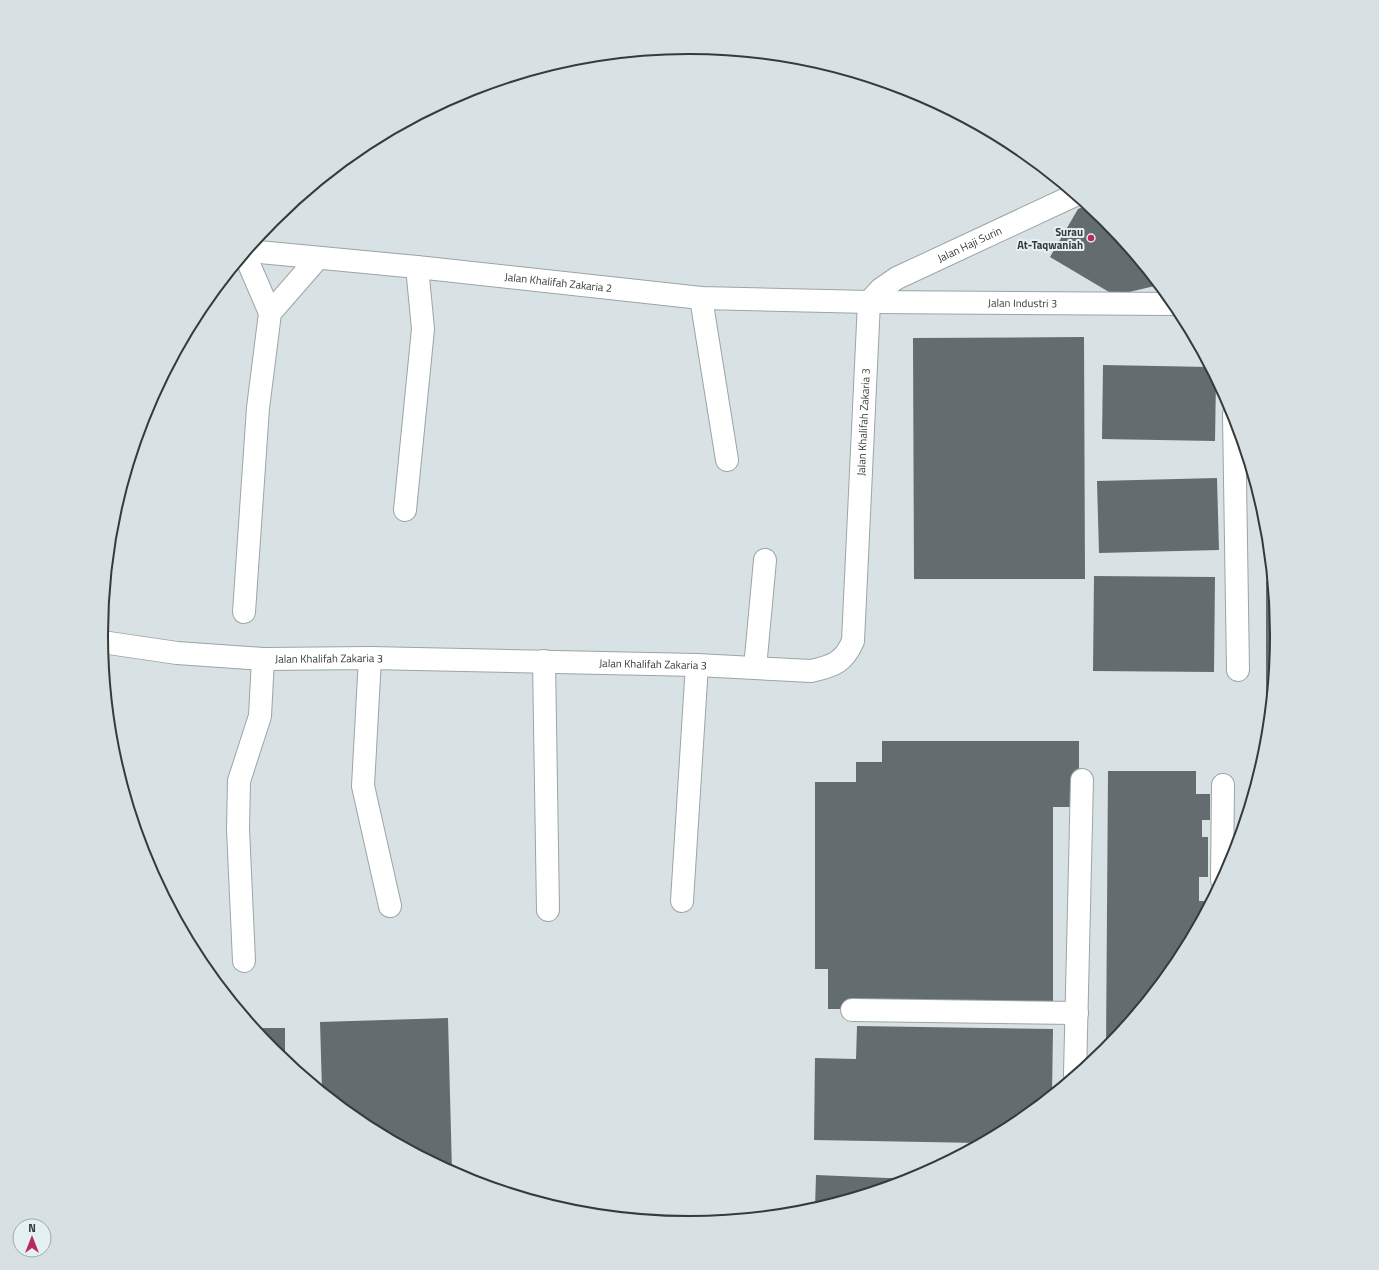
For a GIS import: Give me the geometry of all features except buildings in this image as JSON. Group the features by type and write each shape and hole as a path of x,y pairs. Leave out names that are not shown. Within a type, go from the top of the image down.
{"street":[{"name":"Jalan Haji Surin","path":"869,302 881,289 897,278 1071,197"},
{"name":"Jalan Khalifah Zakaria 2","path":"253,252 317,259 417,267 701,298 869,302"},
{"path":"244,612 258,408 270,313 247,259"},
{"path":"270,313 317,259"},
{"path":"405,510 422,329 417,267"},
{"path":"701,298 727,460"},
{"name":"Jalan Industri 3","path":"869,302 1167,304"},
{"name":"Jalan Khalifah Zakaria 3","path":"108,643 177,653 263,659 370,658 544,661 697,665 811,671 826,668 840,661 848,652 853,641 869,302"},
{"path":"1234,434 1238,670"},
{"path":"755,668 765,560"},
{"path":"370,658 363,786 390,906"},
{"path":"244,961 238,829 239,781 260,716 263,659"},
{"path":"544,661 548,910"},
{"path":"682,901 697,665"},
{"path":"1075,1070 1082,780"},
{"path":"1222,866 1223,784"},
{"path":"852,1010 1077,1013"}],"place":[{"name":"Surau At-Taqwaniah","path":"1091,238"}]}
